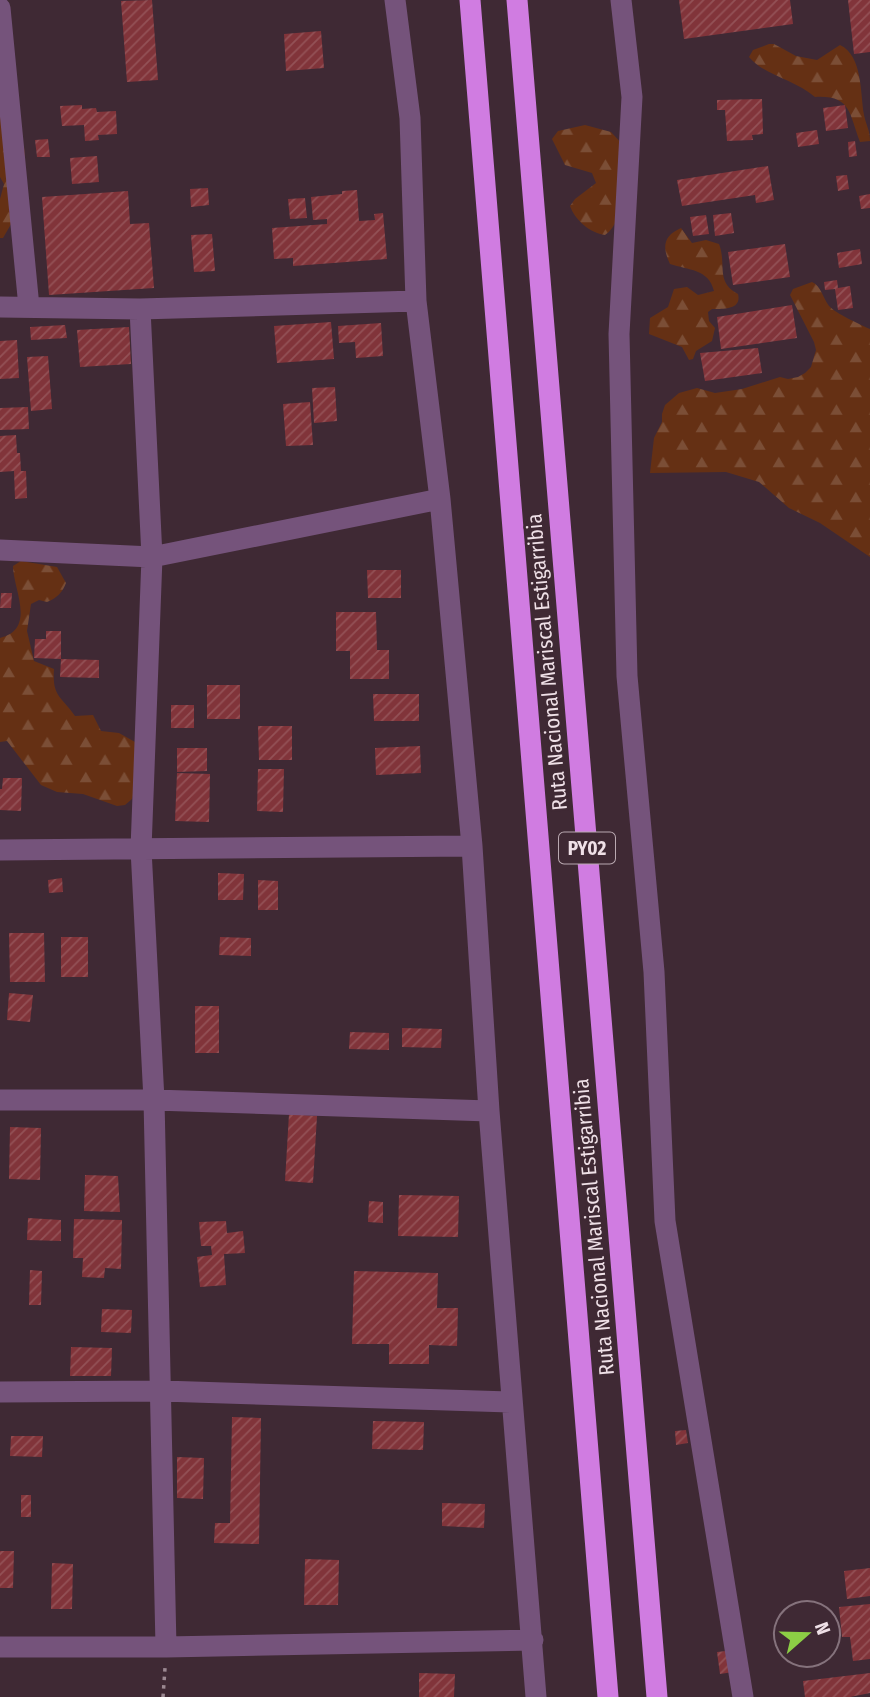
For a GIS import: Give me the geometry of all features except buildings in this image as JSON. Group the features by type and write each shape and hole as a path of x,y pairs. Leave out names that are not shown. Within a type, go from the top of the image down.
{"highway":[{"name":"Ruta Nacional Mariscal Estigarribia","path":"470,0 608,1697"},
{"name":"Ruta Nacional Mariscal Estigarribia","path":"517,0 657,1697"}],"street":[{"path":"395,0 410,118 416,301 440,499 472,846 489,1111 536,1697"},
{"path":"621,0 632,97 619,334 627,676 654,972 665,1221 743,1697"},
{"path":"0,8 29,307"},
{"path":"0,307 140,309 416,301"},
{"path":"140,309 152,556 141,849 154,1100 166,1647"},
{"path":"0,550 152,556 440,499"},
{"path":"0,850 472,846"},
{"path":"0,1100 154,1100 489,1111"},
{"path":"0,1392 162,1391 512,1402"},
{"path":"0,1647 166,1647 533,1640"}],"path":[{"path":"163,1697 166,1647"}],"green space":[{"path":"769,44 796,56 817,60 840,45 847,50 857,66 870,141 860,142 850,114 842,103 827,97 815,97 763,69 749,57 753,50"},
{"path":"0,81 25,156 16,183 14,219 3,238 0,238 0,199 4,184 0,177"},
{"path":"585,125 611,132 624,146 620,207 617,219 605,235 584,225 570,206 596,183 592,173 565,165 552,139 558,131"},
{"path":"681,228 692,243 706,240 719,244 726,284 738,294 737,303 731,308 712,309 708,312 709,321 715,328 712,341 696,351 693,359 689,360 682,347 649,334 650,318 668,307 674,289 687,287 698,295 714,291 703,274 670,264 666,243 675,231"},
{"path":"812,282 818,286 832,309 870,329 870,557 820,523 789,508 759,482 726,472 650,473 654,438 662,422 665,405 679,393 697,388 715,393 742,389 780,377 798,377 811,367 816,350 814,342 790,295 793,289"},
{"path":"21,561 57,567 66,583 54,599 47,602 39,600 31,604 27,631 34,661 54,669 56,691 75,716 93,715 101,731 119,733 135,742 135,789 132,799 125,805 117,806 83,794 57,792 41,785 7,741 0,742 0,638 18,626 20,607 13,566"}]}
